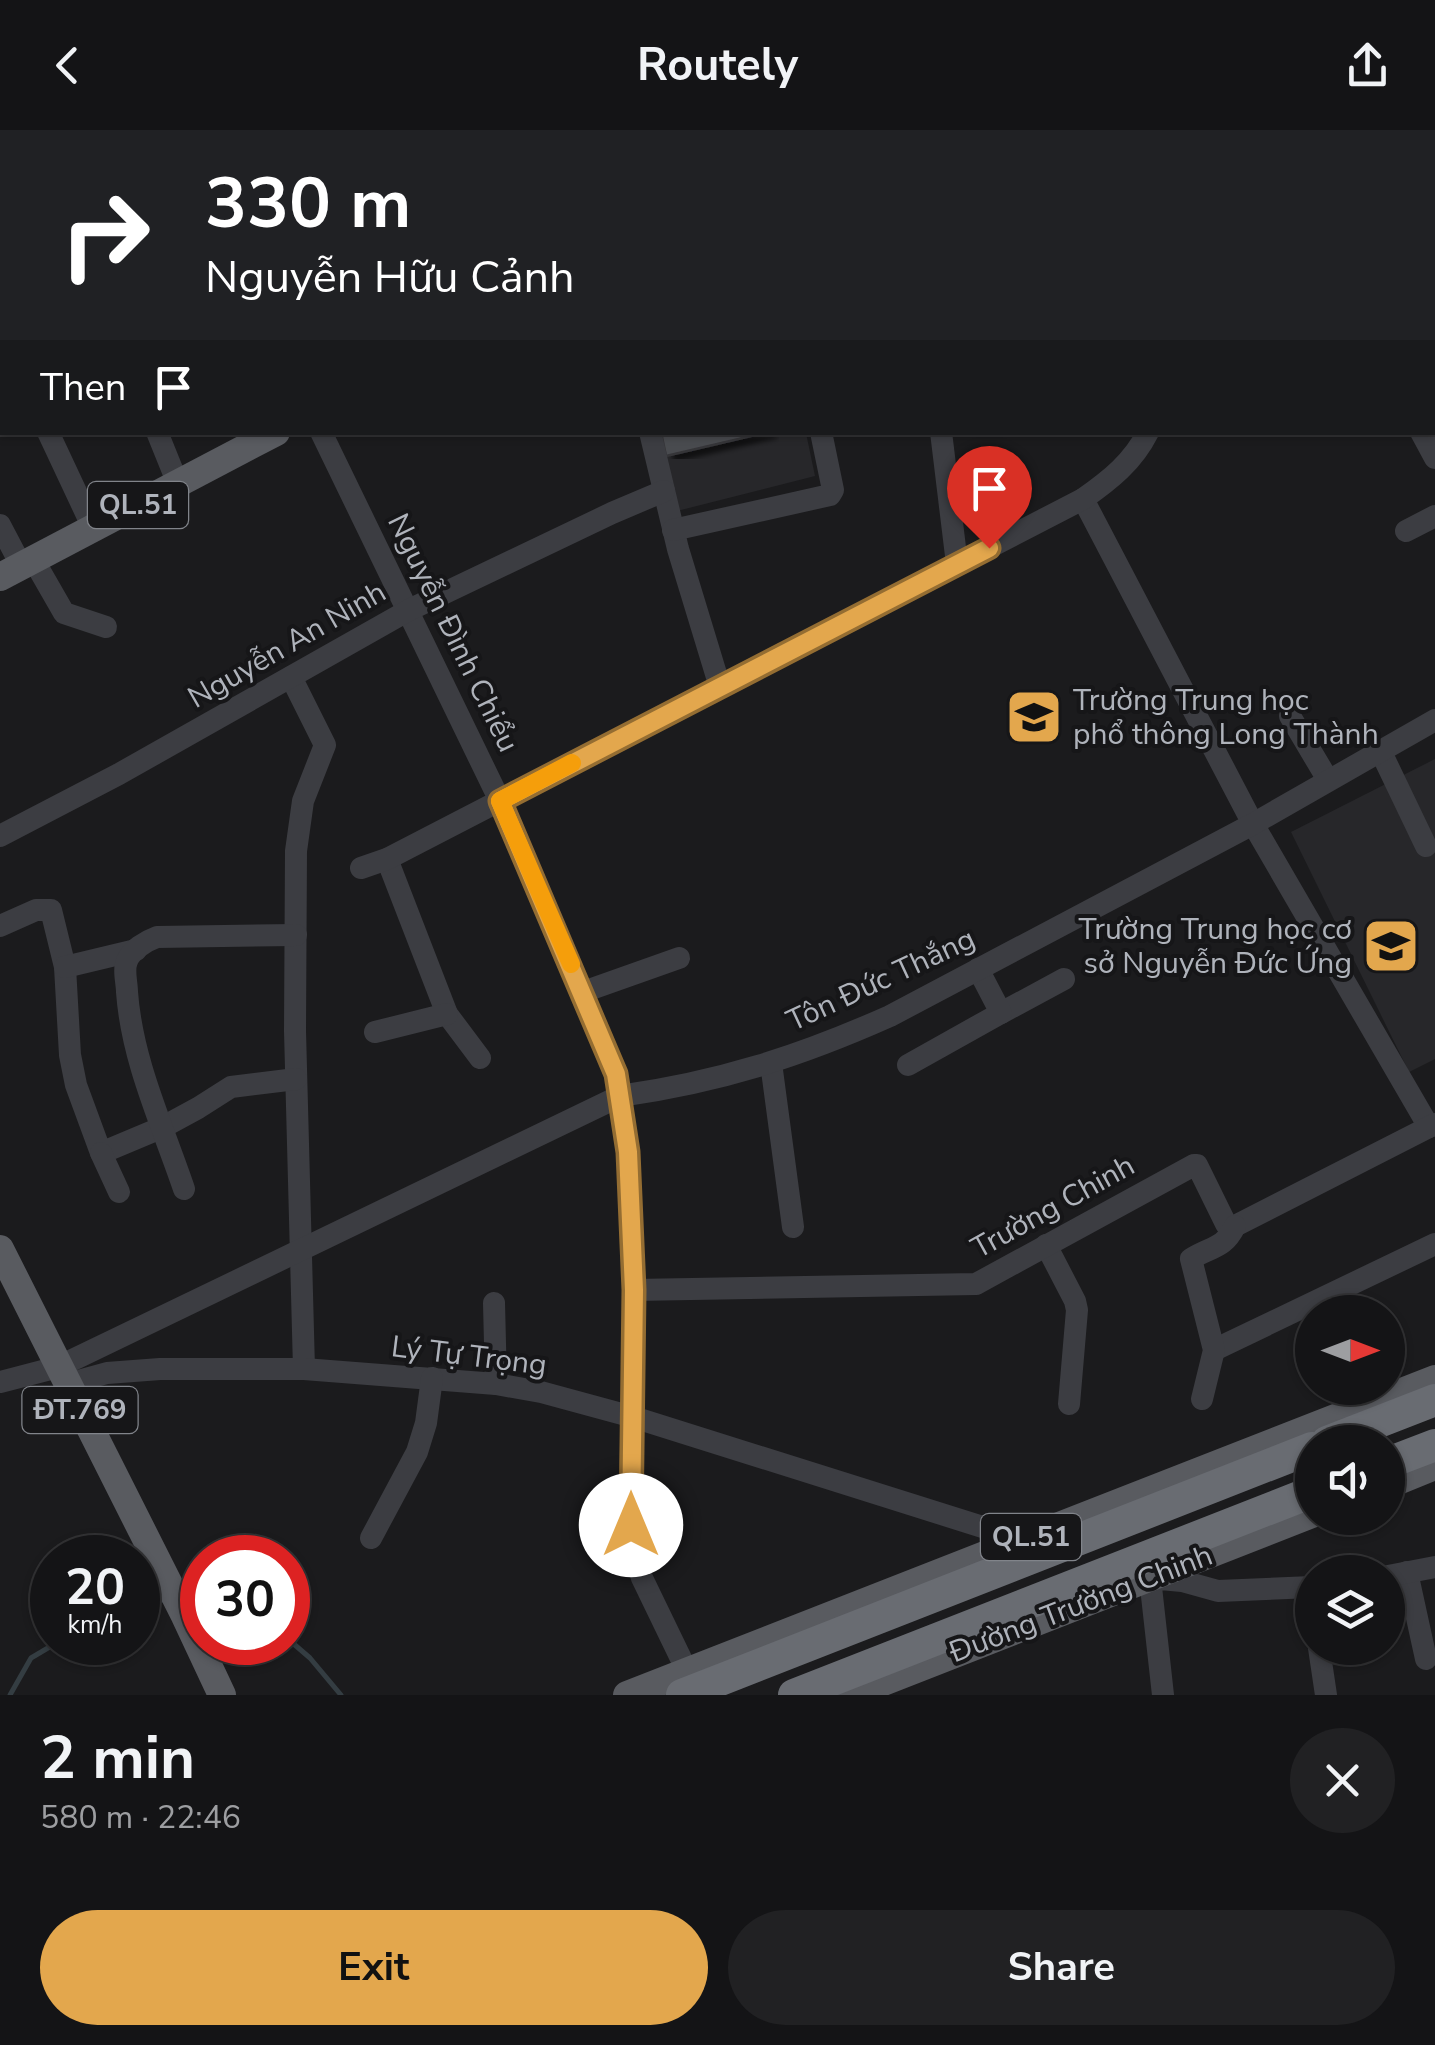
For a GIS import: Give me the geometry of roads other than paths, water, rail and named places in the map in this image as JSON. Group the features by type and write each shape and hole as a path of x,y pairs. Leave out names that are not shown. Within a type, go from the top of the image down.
{"highway":[{"path":"1371,1425 1435,1400"},
{"path":"1405,1456 1435,1444"},
{"name":"Đường Trường Chinh","path":"688,1685 1028,1549 1295,1454"},
{"name":"Đường Trường Chinh","path":"794,1695 1146,1568 1295,1500"}],"main road":[{"name":"QL.51","path":"18,567 270,435"},
{"name":"ĐT.769","path":"0,1249 222,1695"},
{"name":"Đường Trường Chinh","path":"1028,1549 1435,1378"},
{"path":"1405,1478 1435,1466"},
{"name":"Đường Trường Chinh","path":"850,1695 880,1689 1146,1568 1295,1520"},
{"name":"Đường Trường Chinh","path":"627,1695 688,1685"}],"street":[{"path":"49,435 93,528"},
{"path":"158,435 178,484"},
{"name":"Nguyễn Đình Chiểu","path":"322,435 500,801 611,1058 628,1152 634,1290 630,1498 634,1551 688,1685"},
{"path":"651,435 720,687"},
{"path":"674,530 830,495 833,490 822,435"},
{"path":"941,435 957,564"},
{"path":"360,868 386,859 500,801 1083,499 1118,474 1146,435"},
{"path":"1423,435 1435,458"},
{"name":"Nguyễn An Ninh","path":"0,836 120,774 409,610 612,512 664,492"},
{"path":"1083,499 1254,824 1432,1126 1235,1226 1221,1245 1191,1259 1214,1350 1202,1399"},
{"path":"1406,531 1435,516"},
{"path":"0,525 18,567 64,613 106,627"},
{"path":"291,677 325,746 304,802 296,851 296,1079 304,1369"},
{"path":"1290,716 1328,780"},
{"name":"Tôn Đức Thắng","path":"63,1376 302,1250 620,1096 676,1088 771,1063 890,1016 1254,824 1435,720"},
{"path":"1380,750 1426,846"},
{"path":"386,859 447,1014 480,1058"},
{"path":"0,926 36,910 51,910 65,967 70,1055 76,1084 119,1192"},
{"path":"184,1189 136,1050 128,1002 128,956 146,941 157,938 296,936"},
{"path":"65,967 136,950"},
{"path":"582,992 679,958"},
{"path":"978,970 1000,1012"},
{"path":"908,1065 1064,979"},
{"path":"375,1032 447,1014"},
{"path":"771,1063 793,1227"},
{"path":"101,1153 163,1127 230,1087 296,1079"},
{"name":"Trường Chinh","path":"634,1290 976,1284 1194,1165 1226,1224 1235,1226"},
{"path":"1214,1350 1435,1244"},
{"path":"1046,1245 1075,1302 1069,1404"},
{"path":"494,1303 496,1384"},
{"name":"Lý Tự Trọng","path":"0,1382 130,1370 304,1369 496,1384 633,1417 1028,1549"},
{"path":"370,1538 417,1452 426,1423 432,1378"},
{"path":"1405,1573 1435,1567"},
{"path":"1163,1695 1146,1568 1218,1591 1295,1592"},
{"path":"1405,1597 1426,1659"},
{"path":"1322,1665 1326,1695"}],"waterway":[{"path":"160,1600 165,1600"},
{"path":"310,1658 341,1695"},
{"path":"10,1695 30,1660"}],"place":[{"name":"Trường Trung học phổ thông Long Thành","path":"1034,717"},
{"name":"Trường Trung học cơ sở Nguyễn Đức Ứng","path":"1391,946"}]}
